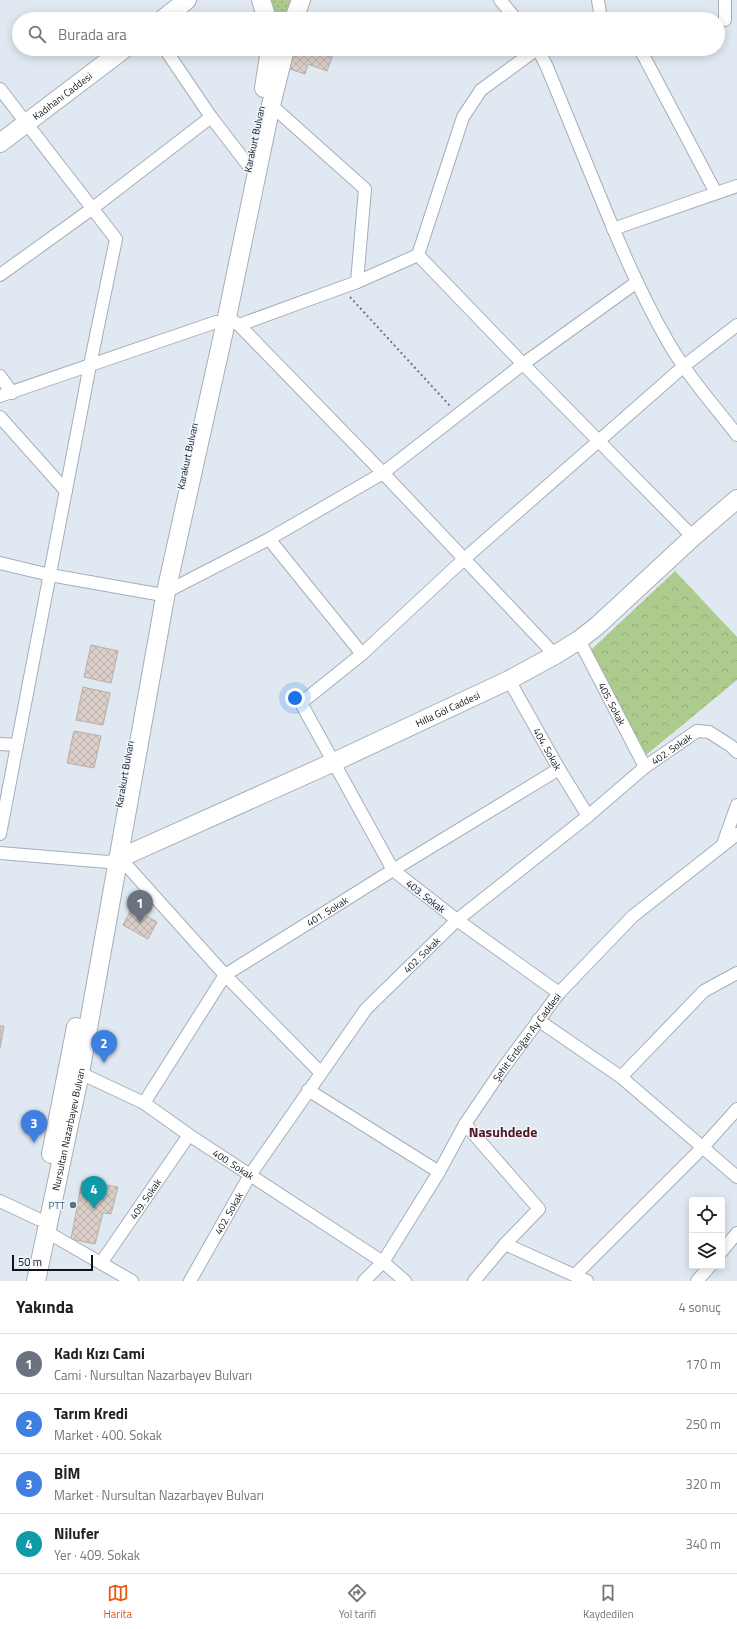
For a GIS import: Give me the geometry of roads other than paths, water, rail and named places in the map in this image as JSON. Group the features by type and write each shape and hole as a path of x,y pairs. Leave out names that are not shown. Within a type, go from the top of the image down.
{"main road":[{"path":"172,12 187,0"},
{"path":"261,0 265,12"},
{"path":"297,12 301,0"},
{"name":"Kadıhanı Caddesi","path":"0,143 115,56"},
{"name":"Karakurt Bulvarı","path":"227,322 248,165 274,56"},
{"name":"Karakurt Bulvarı","path":"114,860 161,593 227,322 271,105 275,56"},
{"name":"Hılla Göl Caddesi","path":"114,860 334,762 509,680 555,655 579,640 614,612 693,537 737,499"},
{"name":"Nursultan Nazarbayev Bulvarı","path":"24,1281 42,1226 80,1073 114,860"},
{"name":"Nursultan Nazarbayev Bulvarı","path":"36,1281 42,1226 114,860"}],"street":[{"path":"500,0 510,12"},
{"path":"598,0 600,12"},
{"path":"725,0 727,20"},
{"path":"170,56 212,117 248,165"},
{"path":"0,396 90,365 342,288 418,255 463,118 467,110 481,90 527,56"},
{"path":"541,56 547,67 613,229 637,282 667,340 684,366 737,435"},
{"path":"644,56 716,193"},
{"path":"0,89 28,123 116,239 90,365 0,834"},
{"path":"271,105 364,189 356,282"},
{"path":"0,275 93,208 212,117"},
{"path":"613,229 737,186"},
{"path":"418,255 598,442 693,537"},
{"path":"0,563 50,575 161,593 269,539 383,473 523,364 637,282"},
{"path":"227,322 383,473 463,560 555,655"},
{"path":"269,539 362,654 463,560 684,366 737,325"},
{"path":"0,376 12,393"},
{"path":"0,417 66,491"},
{"name":"405. Sokak","path":"579,640 645,767"},
{"name":"403. Sokak","path":"362,654 301,703 393,870 457,920 559,993"},
{"name":"404. Sokak","path":"509,680 558,769 588,816"},
{"name":"402. Sokak","path":"190,1281 250,1175 320,1072 366,1009 457,920 588,816 645,767 697,731 709,732 731,746 737,752"},
{"path":"0,744 17,745"},
{"name":"401. Sokak","path":"144,1103 225,975 558,769"},
{"path":"723,844 737,805"},
{"name":"Şehit Erdoğan Ay Caddesi","path":"364,1281 383,1262 439,1172 465,1124 501,1071 559,993 633,916 737,834"},
{"path":"0,852 114,860 320,1072"},
{"path":"621,1077 704,991 737,973"},
{"path":"538,1020 621,1077 737,1177"},
{"name":"400. Sokak","path":"80,1073 144,1103 189,1135 383,1262 405,1281"},
{"path":"308,1090 439,1172"},
{"path":"575,1275 703,1147 737,1109"},
{"path":"465,1124 540,1209 505,1244 474,1281"},
{"name":"409. Sokak","path":"101,1263 189,1135"},
{"path":"0,1202 132,1281"},
{"path":"725,1247 737,1233"},
{"path":"505,1244 587,1281"},
{"path":"698,1281 708,1269"}],"place":[{"name":"Kadı Kızı Cami","path":"140,923"},
{"name":"Tarım Kredi","path":"104,1063"},
{"name":"BİM","path":"34,1143"},
{"name":"PTT","path":"73,1205"},
{"name":"Nilufer","path":"94,1209"}],"district":[{"name":"Nasuhdede","path":"503,1132"}]}
